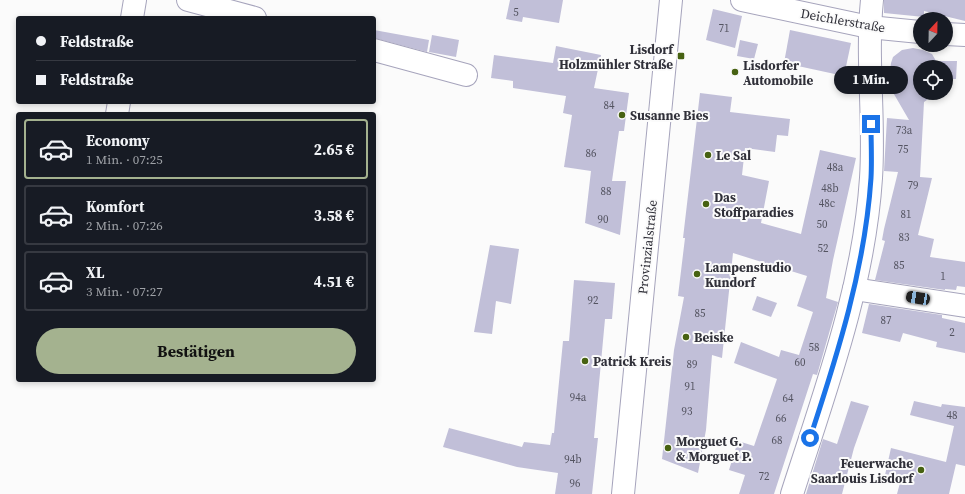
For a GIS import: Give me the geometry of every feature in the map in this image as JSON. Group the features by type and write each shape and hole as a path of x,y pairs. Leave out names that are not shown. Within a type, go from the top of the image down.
{"street":[{"path":"132,16 136,0"},
{"path":"188,0 248,16"},
{"name":"Provinzialstraße","path":"623,494 672,0"},
{"name":"Deichlerstraße","path":"742,0 869,27 913,31"},
{"path":"792,494 842,340 854,289 866,223 871,178 869,27 872,0"},
{"path":"953,34 965,35"},
{"path":"376,51 466,75"},
{"path":"854,289 965,306"}],"building":[{"path":"510,0 563,0 559,23 523,17 522,22 506,19"},
{"path":"884,0 965,0 965,21 953,18 953,12 913,12 913,16 884,13"},
{"path":"713,9 742,16 735,48 706,40"},
{"path":"376,30 429,40 427,52 376,39"},
{"path":"790,30 851,43 844,76 784,63"},
{"path":"432,35 459,40 456,57 429,52"},
{"path":"740,40 758,44 754,59 737,56"},
{"path":"556,46 601,55 594,88 629,93 624,131 619,131 612,181 626,181 620,235 585,223 591,171 564,167 572,115 563,113 566,96 513,88 513,81 491,78 494,55 553,63"},
{"path":"913,48 913,52 928,52 932,54 935,60 913,60 913,100 927,100 924,102 920,177 932,178 918,235 934,239 930,257 965,262 965,287 957,286 956,290 945,290 875,280 885,241 882,240 884,229 898,172 884,171 887,118 909,120 891,89 889,80 893,57 902,50"},
{"path":"953,61 957,61 956,79 953,79"},
{"path":"700,93 732,97 730,112 790,119 788,136 777,135 775,152 745,148 742,175 769,181 761,223 801,234 820,150 856,158 826,298 838,302 817,375 813,374 774,494 739,494 745,475 729,470 738,441 754,446 777,379 734,363 741,342 779,357 781,350 799,355 813,312 797,306 807,276 733,253 722,358 712,355 706,430 698,473 662,459 674,350 684,297 678,296 685,238 683,238"},
{"path":"490,245 519,249 511,304 496,301 492,334 474,332"},
{"path":"574,280 615,283 612,319 605,319 594,438 598,438 592,494 555,494 558,473 517,467 443,447 449,428 522,447 524,442 550,445 552,433 554,433 563,341 569,341"},
{"path":"757,296 777,303 771,317 752,310"},
{"path":"869,304 942,315 942,318 965,323 965,353 936,347 937,342 903,333 900,342 862,333"},
{"path":"851,401 869,406 854,448 842,494 806,494 823,439 837,444"},
{"path":"914,401 941,407 942,404 965,407 965,466 956,464 949,494 897,494 901,479 885,475 891,448 946,462 954,426 910,415"}],"place":[{"name":"Lisdorf Holzmühler Straße","path":"681,56"},
{"name":"Lisdorfer Automobile","path":"735,72"},
{"name":"Susanne Bies","path":"622,115"},
{"name":"Le Sal","path":"708,155"},
{"name":"Das Stoffparadies","path":"706,204"},
{"name":"Lampenstudio Kundorf","path":"697,274"},
{"name":"Beiske","path":"686,337"},
{"name":"Patrick Kreis","path":"585,361"},
{"name":"Morguet G. & Morguet P.","path":"668,448"},
{"name":"Feuerwache Saarlouis Lisdorf","path":"921,470"}],"route":[{"path":"810,438 842,340 854,289 866,223 871,178 871,124"}]}
